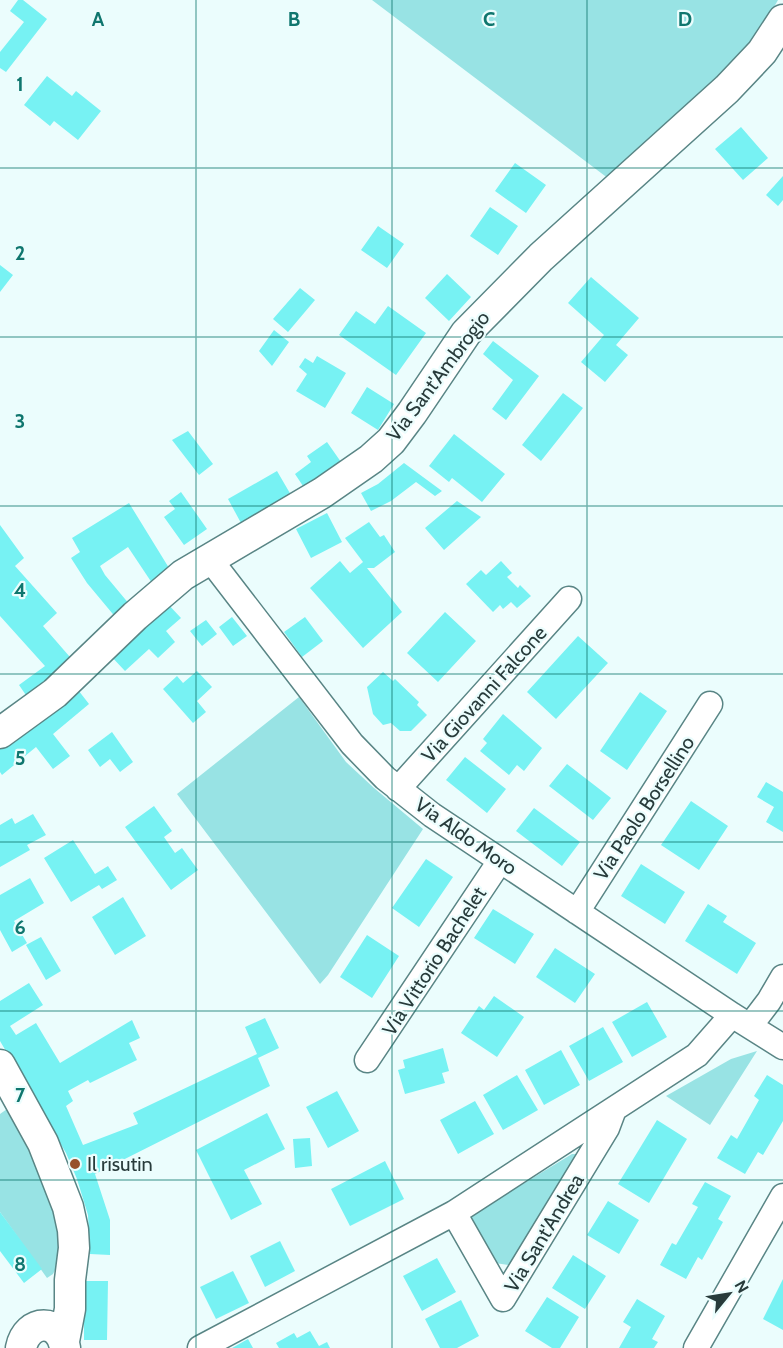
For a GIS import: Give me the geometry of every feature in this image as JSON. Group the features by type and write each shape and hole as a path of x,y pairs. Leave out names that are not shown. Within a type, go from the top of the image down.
{"street":[{"name":"Via Sant'Ambrogio","path":"0,733 55,693 135,616 183,575 322,493 371,459 412,413 466,333 541,257 727,89 762,52 783,20"},
{"name":"Via Aldo Moro","path":"209,558 352,744 385,778 432,815 500,861 783,1047"},
{"name":"Via Giovanni Falcone","path":"398,789 569,599"},
{"name":"Via Paolo Borsellino","path":"577,912 710,704"},
{"name":"Via Vittorio Bachelet","path":"368,1060 500,861"},
{"name":"Via Sant'Andrea","path":"200,1348 454,1213 613,1112 697,1055 769,1001 783,977"},
{"path":"0,1065 43,1143 68,1207 74,1239 70,1309 65,1346"},
{"name":"Via Sant'Andrea","path":"454,1213 503,1299 607,1128 613,1112"},
{"path":"696,1348 783,1196"},
{"path":"30,1335 70,1280"},
{"path":"0,1339 30,1335 44,1326 56,1330 65,1346"}],"shaded area":[{"path":"372,0 778,0 751,48 613,182"},
{"path":"299,697 346,762 423,829 320,984 177,794"},
{"path":"757,1051 710,1125 666,1096 731,1059"},
{"path":"7,1109 49,1185 60,1227 60,1260 53,1274 47,1278 0,1212 0,1114"},
{"path":"572,1154 580,1154 514,1266 495,1263 468,1223 472,1215"}],"building":[{"path":"18,0 23,0 47,19 6,72 0,68 0,52 24,22 10,11"},
{"path":"47,76 72,96 76,91 101,111 78,140 54,121 50,126 24,105"},
{"path":"741,127 768,158 743,180 715,149"},
{"path":"515,163 546,185 526,213 495,191"},
{"path":"783,176 783,200 778,206 766,195"},
{"path":"490,207 518,226 498,255 470,236"},
{"path":"378,226 404,244 387,268 361,250"},
{"path":"0,265 13,275 0,292"},
{"path":"447,274 471,297 449,321 425,298"},
{"path":"591,277 639,318 616,345 628,355 605,382 581,362 604,335 568,303"},
{"path":"300,288 315,300 288,332 273,319"},
{"path":"388,306 426,333 396,375 339,335 356,311 375,324"},
{"path":"274,330 289,342 272,366 259,351"},
{"path":"493,341 539,376 506,420 492,409 513,380 483,354"},
{"path":"317,356 346,373 325,408 296,391 307,374 299,367 305,358 313,363"},
{"path":"367,387 394,404 378,430 351,413"},
{"path":"563,393 583,408 541,461 522,445"},
{"path":"188,431 213,464 199,475 172,440"},
{"path":"454,434 505,474 482,502 452,478 449,482 429,466"},
{"path":"327,442 341,462 305,489 295,474 311,462 307,456"},
{"path":"404,463 442,491 435,496 416,482 391,501 371,511 361,493 378,484"},
{"path":"277,471 291,495 241,523 228,499"},
{"path":"181,492 207,529 184,545 164,517 175,509 169,501"},
{"path":"457,501 481,517 444,550 425,528"},
{"path":"129,503 169,568 154,586 128,547 100,566 130,605 117,619 87,583 71,558 80,552 72,538"},
{"path":"327,513 342,542 311,558 296,529"},
{"path":"369,522 380,537 384,535 395,552 374,568 367,568 402,612 363,648 310,588 340,561 350,573 363,562 345,538"},
{"path":"0,525 24,558 15,566 57,613 43,626 76,664 30,701 19,685 45,666 0,616"},
{"path":"501,561 512,573 507,577 531,596 517,608 511,602 503,609 500,605 493,612 466,584 481,570 486,575"},
{"path":"166,602 181,618 166,631 175,642 158,658 149,649 125,671 109,654"},
{"path":"445,612 476,641 438,682 407,653"},
{"path":"232,617 247,636 233,646 219,627"},
{"path":"305,617 323,641 302,657 284,632"},
{"path":"206,620 217,634 202,646 190,631"},
{"path":"578,636 608,663 556,719 527,692"},
{"path":"197,671 212,687 197,701 206,712 193,723 163,689 177,676 183,683"},
{"path":"383,672 393,681 395,679 419,702 417,705 427,715 411,731 400,731 391,723 383,725 373,714 367,687"},
{"path":"75,686 89,704 53,734 70,756 53,769 36,747 2,775 0,747"},
{"path":"640,692 667,711 627,770 600,751"},
{"path":"503,714 542,748 524,771 517,765 509,775 480,751 487,743 483,739"},
{"path":"112,732 133,762 120,772 110,759 100,767 88,750"},
{"path":"465,757 506,789 487,813 446,780"},
{"path":"567,764 611,798 593,820 549,786"},
{"path":"766,782 783,792 783,832 766,822 774,807 757,797"},
{"path":"691,801 728,826 699,870 661,845"},
{"path":"154,806 172,831 164,837 175,853 182,848 198,870 171,890 125,827"},
{"path":"534,808 580,842 562,866 516,831"},
{"path":"33,814 46,835 27,845 30,850 0,867 0,825 12,818 15,824"},
{"path":"73,840 95,874 108,866 117,880 102,889 99,885 71,902 44,858"},
{"path":"426,859 453,877 419,927 392,908"},
{"path":"641,864 685,892 665,924 621,896"},
{"path":"30,878 44,903 14,921 27,943 12,952 0,930 0,895"},
{"path":"123,897 146,936 115,955 92,917"},
{"path":"708,904 727,916 723,922 756,943 737,974 685,941"},
{"path":"493,909 534,934 515,964 474,938"},
{"path":"367,935 399,956 372,998 340,977"},
{"path":"41,937 61,971 46,980 26,945"},
{"path":"555,948 595,974 575,1003 536,977"},
{"path":"29,983 43,1005 10,1026 16,1035 36,1023 60,1063 132,1020 140,1038 129,1043 137,1060 90,1083 88,1080 68,1091 73,1101 66,1106 83,1145 138,1124 133,1113 257,1054 245,1027 265,1018 279,1048 258,1058 270,1086 95,1174 110,1220 110,1255 90,1254 88,1215 77,1179 66,1153 0,1041 0,1001"},
{"path":"494,996 524,1017 497,1057 461,1033 479,1006 484,1010"},
{"path":"647,1002 667,1037 632,1057 612,1022"},
{"path":"603,1027 623,1062 589,1081 569,1046"},
{"path":"443,1048 449,1071 442,1073 445,1083 405,1094 398,1070 405,1068 403,1060"},
{"path":"561,1050 580,1085 544,1105 525,1070"},
{"path":"517,1075 538,1110 503,1130 483,1095"},
{"path":"767,1075 783,1085 783,1121 763,1155 758,1152 745,1174 717,1158 731,1135 737,1139 759,1100 754,1096"},
{"path":"337,1091 359,1131 328,1148 306,1107"},
{"path":"475,1101 494,1134 458,1154 440,1120"},
{"path":"267,1113 285,1149 244,1170 262,1204 231,1220 196,1150"},
{"path":"657,1120 687,1139 649,1203 618,1184"},
{"path":"310,1138 312,1166 295,1168 293,1139"},
{"path":"385,1161 404,1199 350,1226 331,1189"},
{"path":"705,1182 731,1196 718,1219 723,1222 702,1260 698,1257 686,1279 660,1265 672,1243 676,1245 698,1207 692,1204"},
{"path":"608,1201 639,1220 619,1254 587,1235"},
{"path":"0,1212 42,1269 24,1283 0,1251"},
{"path":"280,1241 295,1271 265,1287 250,1256"},
{"path":"573,1255 606,1276 585,1309 552,1288"},
{"path":"437,1258 456,1292 422,1311 403,1276"},
{"path":"233,1271 249,1303 216,1319 200,1287"},
{"path":"783,1279 783,1330 763,1319"},
{"path":"84,1281 108,1281 107,1340 84,1340"},
{"path":"547,1297 579,1317 560,1348 552,1348 525,1331"},
{"path":"637,1299 665,1316 652,1339 658,1342 654,1348 619,1348 631,1327 623,1322"},
{"path":"461,1300 479,1336 457,1348 440,1348 425,1319"},
{"path":"310,1331 319,1346 327,1342 330,1348 279,1348 276,1343 294,1333 297,1338"},
{"path":"248,1339 253,1348 232,1348"}],"place":[{"name":"Il risutin","path":"75,1164"}]}
